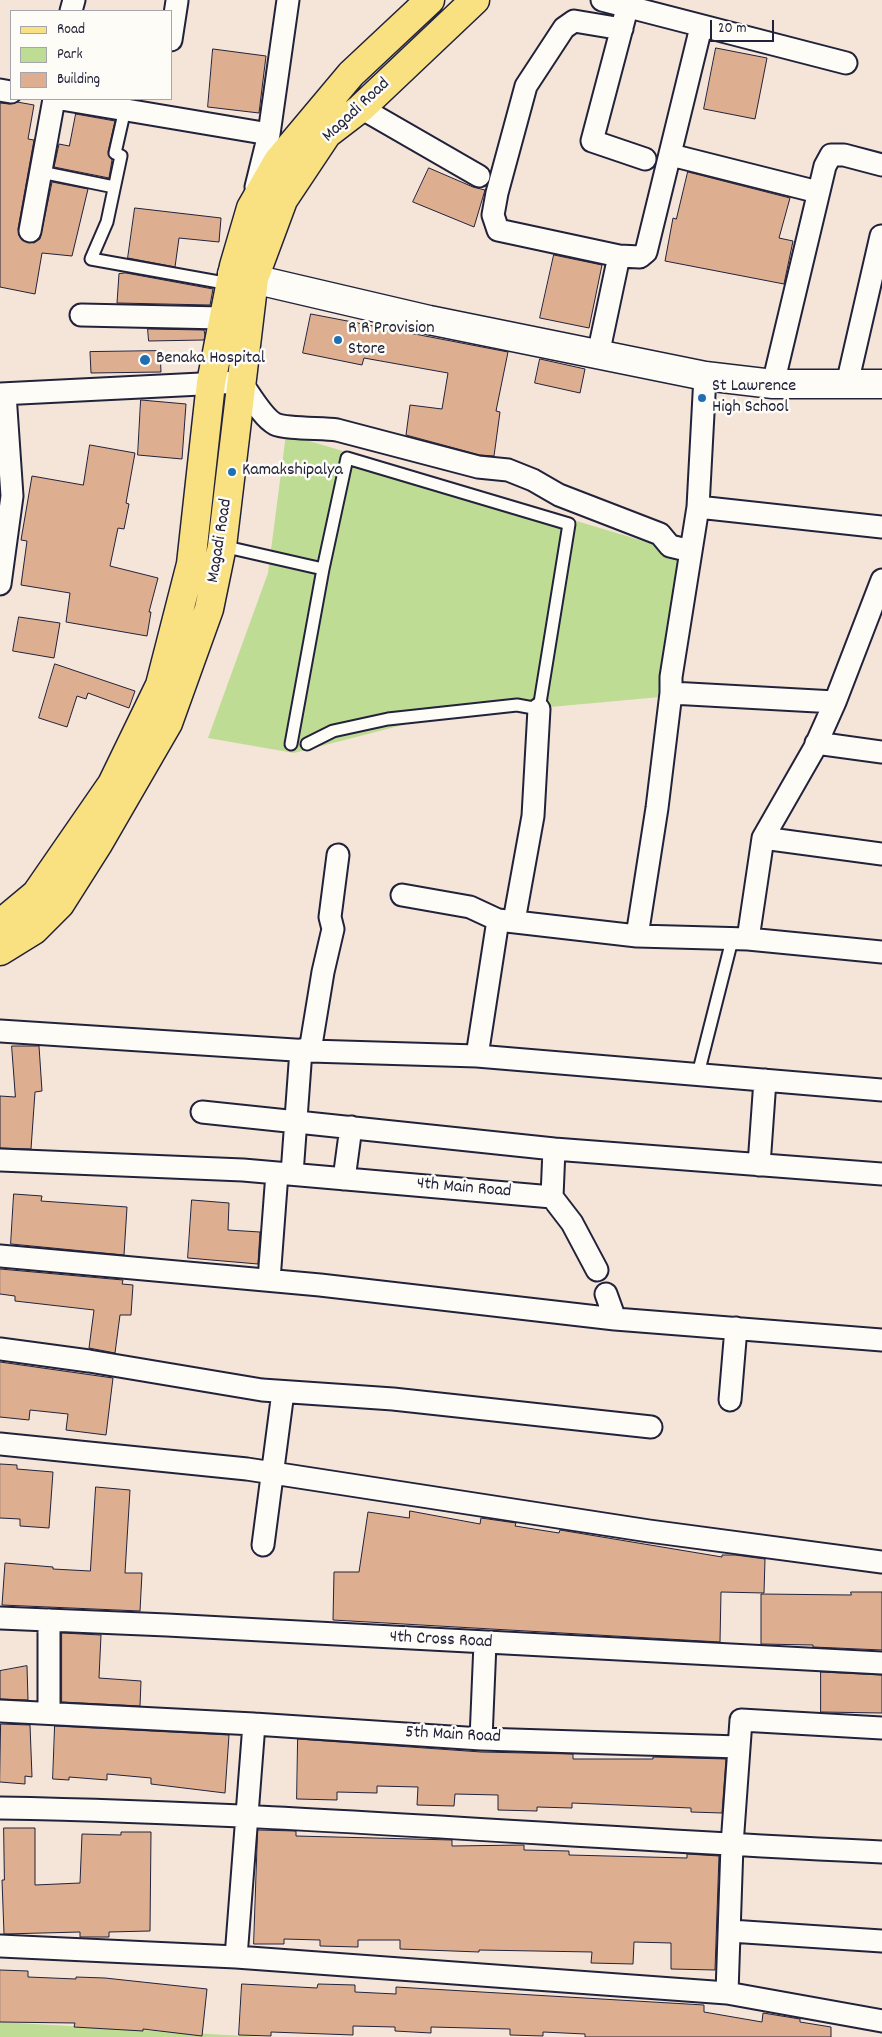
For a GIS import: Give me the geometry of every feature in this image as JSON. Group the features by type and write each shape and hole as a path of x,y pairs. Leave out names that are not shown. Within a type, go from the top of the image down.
{"main road":[{"name":"Magadi Road","path":"2,919 36,894 112,784 160,685 191,564 211,383 223,318 239,279 283,200 327,134 361,108 475,0"},
{"name":"Magadi Road","path":"0,951 34,930 60,904 98,844 168,723 209,609 222,546 241,382 239,279 251,208 278,161 345,82 425,1"}],"street":[{"path":"172,33 177,0"},
{"path":"251,208 269,134 288,0"},
{"path":"602,0 846,63"},
{"path":"627,8 592,141 645,159"},
{"path":"622,29 574,21 564,28 526,86 497,193 493,215 498,230 619,256 640,257 646,252 701,27"},
{"path":"30,231 54,100"},
{"path":"67,100 125,109 162,107 269,134"},
{"path":"361,108 479,176"},
{"path":"773,384 825,166 831,155 844,155 882,165"},
{"path":"680,157 818,192"},
{"path":"847,384 881,236"},
{"path":"598,355 619,256"},
{"path":"239,279 705,376 773,384 882,384"},
{"path":"81,315 223,318"},
{"path":"637,936 657,808 671,693 671,677 698,506 705,376"},
{"path":"0,584 12,496 3,394 211,383 241,382 274,423 285,427 314,427 336,430 478,467 508,470 533,480 559,495 660,534 670,546 691,551"},
{"path":"698,506 882,527"},
{"path":"740,939 763,838 816,743 876,617 882,580"},
{"path":"671,693 835,702"},
{"path":"477,1056 506,920 533,816 539,709"},
{"path":"816,743 882,752"},
{"path":"763,838 882,854"},
{"path":"269,1280 284,1174 295,1122 305,1051 333,928 330,917 338,855"},
{"path":"402,895 470,907 506,920 637,936 740,939 882,952"},
{"path":"0,1031 305,1051 477,1056 882,1090"},
{"path":"758,1165 765,1080"},
{"path":"202,1112 554,1149 882,1174"},
{"path":"344,1179 351,1127"},
{"path":"554,1149 552,1197 572,1224 597,1270"},
{"name":"4th Main Road","path":"0,1160 284,1174 552,1197"},
{"path":"0,1256 269,1280 615,1319 882,1340"},
{"path":"606,1294 615,1319"},
{"path":"730,1400 736,1328"},
{"path":"0,1349 89,1361 262,1390 393,1399 650,1427"},
{"path":"263,1545 283,1392"},
{"path":"0,1444 272,1473 640,1529 882,1562"},
{"name":"4th Cross Road","path":"0,1618 177,1625 882,1663"},
{"path":"49,1620 49,1714"},
{"path":"481,1739 485,1643"},
{"name":"5th Main Road","path":"0,1710 481,1739 739,1747"},
{"path":"727,1993 732,1845 741,1720 882,1728"},
{"path":"236,1957 254,1724"},
{"path":"0,1808 246,1817 882,1852"},
{"path":"730,1931 882,1941"},
{"path":"0,1946 236,1957 727,1993 882,2021"}],"lane":[{"path":"125,109 115,153 121,156 114,187 106,222 91,259 239,279"},
{"path":"41,172 114,187"},
{"path":"291,744 323,569 347,458 569,524 539,709 517,705 388,719 333,730 307,744"},
{"path":"222,546 323,569"},
{"path":"698,1074 740,939"}],"green space":[{"path":"286,434 680,552 660,697 430,718 294,753 208,738 268,573"},
{"path":"0,2022 262,2037 0,2037"}],"building":[{"path":"716,48 767,58 755,119 704,109"},
{"path":"213,49 266,56 259,113 208,107"},
{"path":"17,102 34,105 28,139 34,140 18,229 22,240 34,243 40,239 52,182 88,189 72,256 42,253 35,294 0,287 0,103 9,104"},
{"path":"76,114 115,121 108,152 112,160 109,178 54,167 59,144 69,146"},
{"path":"429,168 473,187 485,190 474,227 413,202"},
{"path":"688,172 790,198 779,238 793,241 784,284 665,261 673,218 676,219"},
{"path":"135,208 221,218 219,242 179,238 175,267 128,258"},
{"path":"554,255 602,265 589,328 540,318"},
{"path":"126,273 213,289 210,305 117,303 119,274"},
{"path":"311,314 508,352 496,411 500,412 494,456 480,455 406,435 410,405 442,409 448,373 364,358 362,365 303,353"},
{"path":"148,329 204,330 205,335 204,340 149,341"},
{"path":"160,351 161,372 91,373 90,352"},
{"path":"540,359 585,369 580,393 535,383"},
{"path":"141,400 186,404 182,459 138,455"},
{"path":"90,445 135,453 126,503 129,504 124,529 118,528 110,566 158,578 149,612 151,612 147,636 66,622 70,593 21,585 27,541 21,540 32,476 83,485"},
{"path":"19,617 60,623 54,658 13,651"},
{"path":"55,664 135,691 129,708 88,693 86,699 77,696 67,727 39,718"},
{"path":"12,1046 39,1046 42,1091 35,1092 31,1149 0,1148 0,1096 15,1097"},
{"path":"14,1194 42,1196 41,1201 127,1207 124,1255 11,1244"},
{"path":"192,1200 229,1203 228,1230 260,1232 258,1264 188,1258"},
{"path":"0,1269 123,1280 122,1284 133,1285 131,1315 120,1315 115,1353 89,1348 94,1310 15,1301 15,1296 0,1294"},
{"path":"0,1362 113,1378 106,1435 66,1430 68,1414 30,1410 29,1420 0,1417"},
{"path":"0,1464 17,1465 17,1469 53,1472 49,1528 20,1526 20,1519 0,1518"},
{"path":"96,1487 130,1490 125,1573 142,1573 140,1611 2,1605 5,1563 90,1571"},
{"path":"410,1511 480,1524 481,1518 516,1523 515,1526 559,1533 560,1530 722,1557 722,1555 735,1555 765,1559 764,1593 721,1592 720,1642 333,1620 334,1572 359,1572 368,1512 409,1518"},
{"path":"851,1592 882,1592 882,1650 813,1647 813,1645 761,1644 761,1594 851,1595"},
{"path":"62,1633 101,1635 99,1678 141,1681 140,1706 62,1702"},
{"path":"27,1666 28,1700 0,1699 0,1671"},
{"path":"821,1672 882,1675 882,1713 821,1712"},
{"path":"1,1724 30,1725 32,1777 25,1776 25,1784 0,1782"},
{"path":"55,1726 229,1735 225,1793 151,1784 151,1778 107,1774 107,1780 69,1777 69,1780 53,1779"},
{"path":"298,1739 481,1752 573,1754 573,1759 653,1759 653,1757 726,1759 722,1813 691,1812 691,1808 572,1803 572,1808 537,1807 537,1811 498,1810 498,1795 455,1794 454,1806 417,1805 418,1787 377,1786 377,1793 337,1792 337,1800 297,1799"},
{"path":"4,1828 35,1828 35,1885 80,1883 82,1834 121,1835 121,1832 151,1832 150,1931 109,1932 109,1937 80,1937 80,1932 4,1934 2,1880 4,1880"},
{"path":"258,1830 296,1831 296,1836 452,1840 452,1846 524,1845 524,1850 569,1851 569,1855 687,1858 687,1854 719,1856 715,1970 671,1969 671,1943 634,1942 633,1964 591,1963 592,1952 479,1950 479,1952 400,1949 400,1940 358,1940 358,1947 320,1946 320,1940 284,1939 284,1944 254,1944"},
{"path":"0,1970 28,1971 28,1977 105,1978 207,1989 202,2036 143,2029 143,2031 74,2027 75,2023 0,2022"},
{"path":"242,1984 317,1988 318,1984 355,1985 355,1992 396,1994 396,1987 704,2005 704,2012 762,2022 763,2013 800,2019 800,2022 831,2027 831,2037 585,2037 585,2034 543,2032 543,2036 510,2035 510,2029 431,2027 431,2033 395,2031 395,2027 353,2026 353,2035 271,2032 271,2036 239,2035"}],"place":[{"name":"R R Provision Store","path":"338,340"},
{"name":"Benaka Hospital","path":"145,360"},
{"name":"St Lawrence High School","path":"702,398"},
{"name":"Kamakshipalya","path":"232,472"}]}
